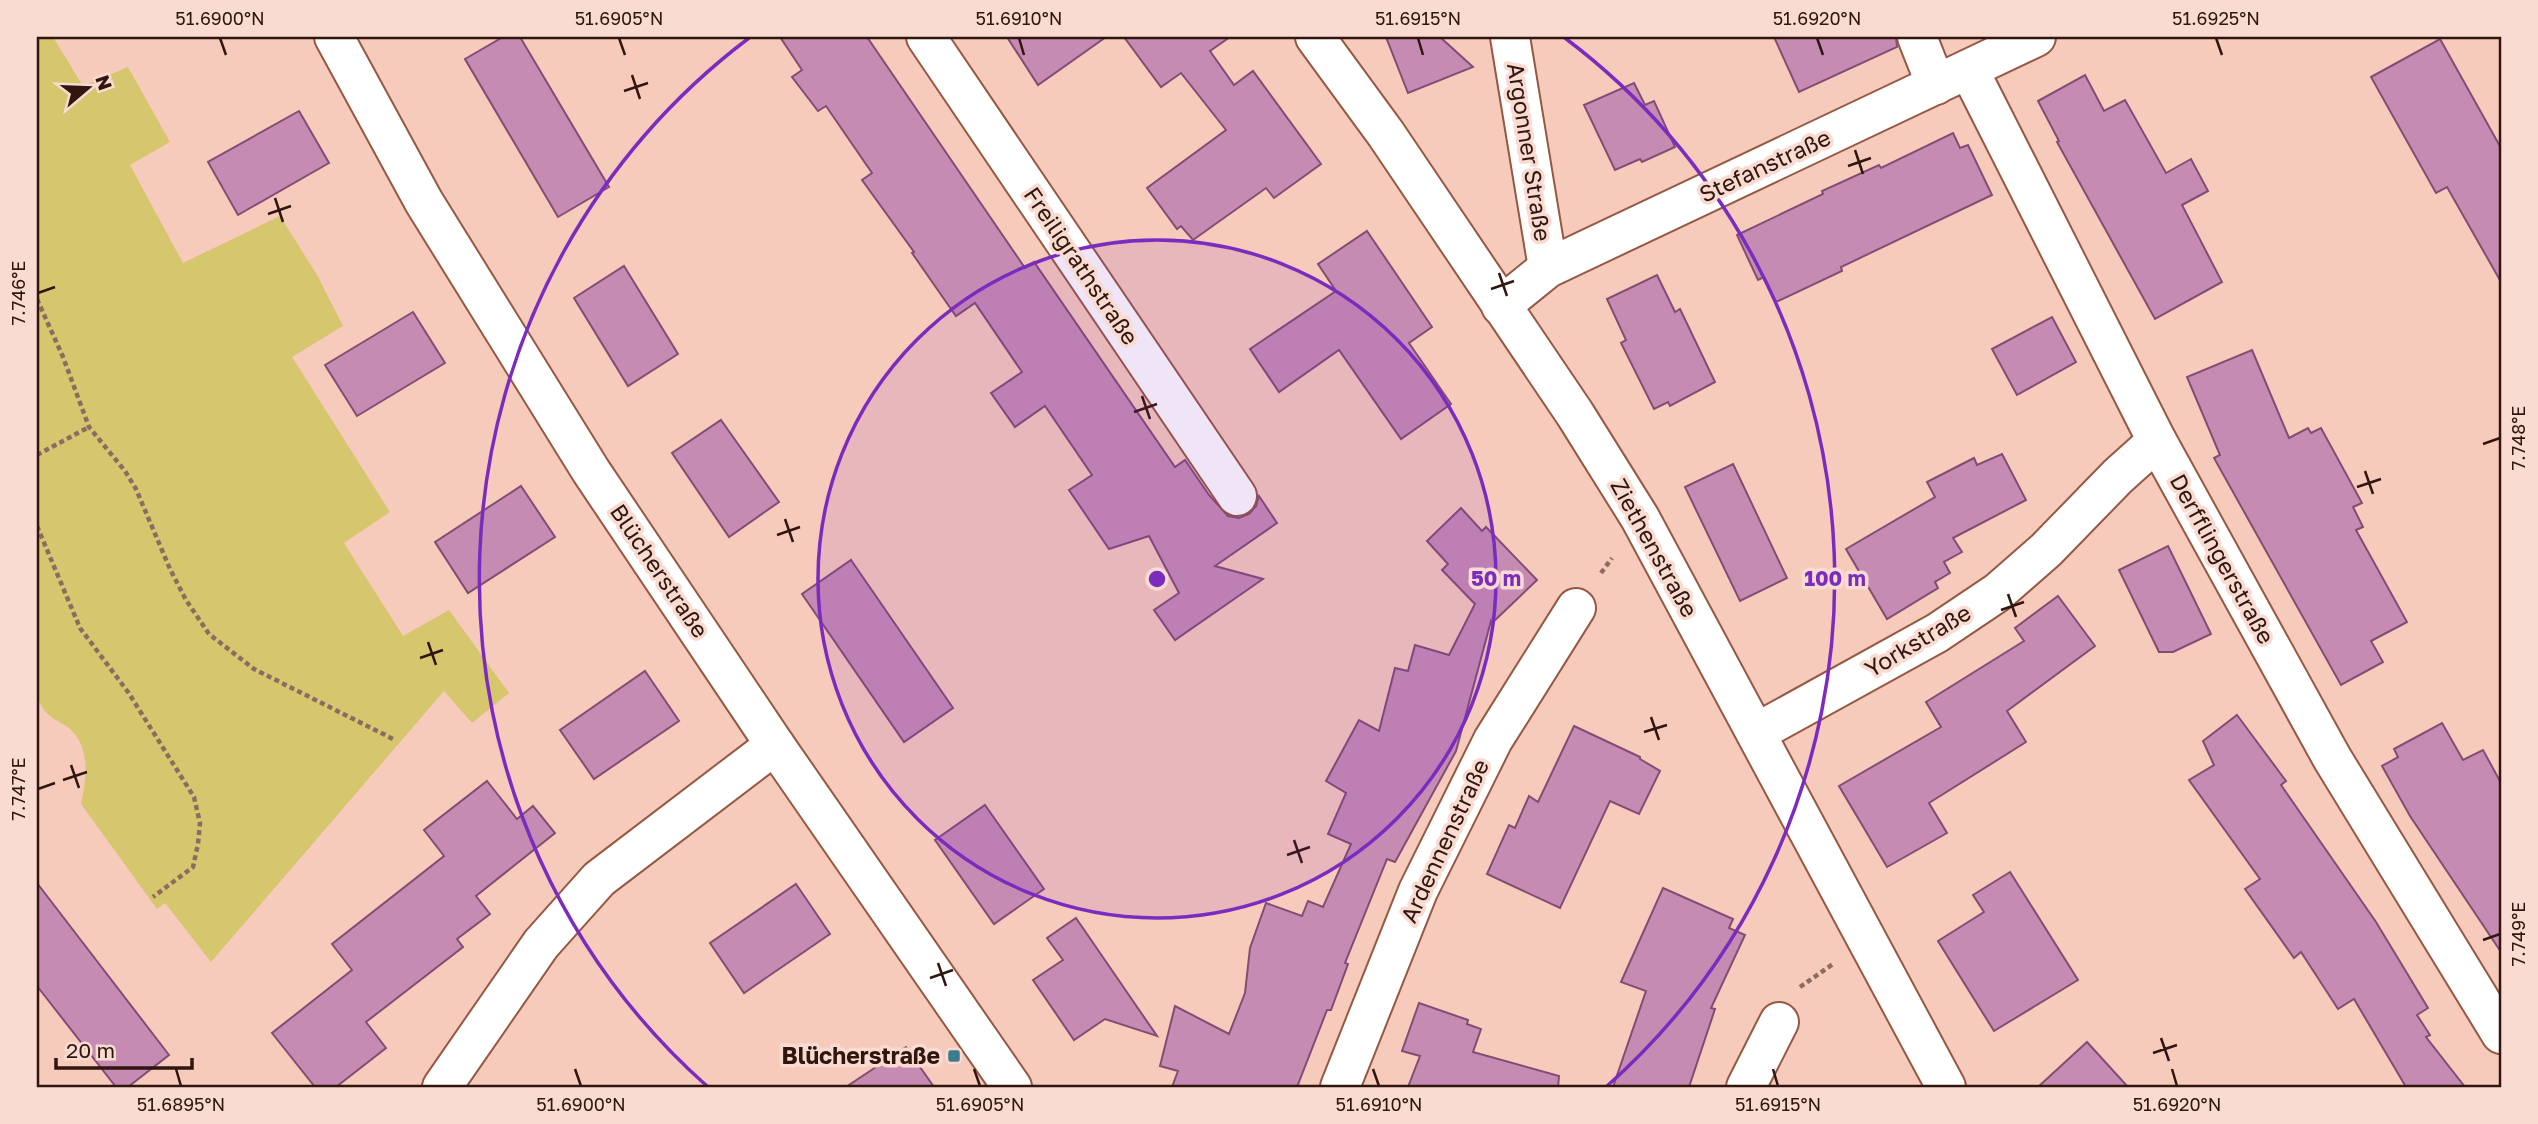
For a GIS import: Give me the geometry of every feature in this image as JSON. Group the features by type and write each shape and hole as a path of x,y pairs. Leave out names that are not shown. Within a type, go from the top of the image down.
{"street":[{"name":"Blücherstraße","path":"334,37 424,202 591,471 775,745 1013,1087"},
{"name":"Freiligrathstraße","path":"926,37 1237,496"},
{"name":"Ziethenstraße","path":"1315,37 1386,134 1575,414 1640,518 1947,1087"},
{"name":"Argonner Straße","path":"1510,37 1548,268"},
{"name":"Derfflingerstraße","path":"1917,37 1952,78 2332,758 2501,1034"},
{"name":"Stefanstraße","path":"1501,306 1548,268 2036,37"},
{"name":"Yorkstraße","path":"1756,733 1937,633 1998,592 2046,550 2157,441"},
{"name":"Ardennenstraße","path":"1340,1087 1418,891 1493,740 1576,608"},
{"path":"442,1087 541,944 599,879 775,745"},
{"path":"1746,1087 1779,1022"}],"path":[{"path":"37,299 63,357 89,427 125,471 136,489 170,569 186,600 209,634 226,650 254,669 395,740"},
{"path":"37,456 89,427"},
{"path":"1576,608 1640,518"},
{"path":"37,526 80,628 128,692 194,797 200,823 193,867 153,897"},
{"path":"1799,988 1840,959"}],"shaded area":[{"path":"37,37 53,37 83,86 128,67 170,142 130,165 183,263 280,216 317,275 343,326 292,357 390,512 344,543 403,636 449,610 509,693 472,723 444,691 211,962 165,903 157,909 81,804 86,766 82,747 72,731 48,714 37,698"}],"building":[{"path":"503,37 520,37 609,187 558,217 465,59"},
{"path":"780,37 867,37 1025,268 1034,262 1175,467 1185,460 1209,495 1228,516 1239,518 1249,514 1256,506 1259,496 1277,523 1215,566 1263,579 1175,640 1154,610 1179,593 1149,536 1109,549 1069,490 1092,475 1045,406 1015,427 991,393 1022,372 975,303 956,316 862,180 872,173 826,106 818,111 792,77 802,70"},
{"path":"1007,37 1106,37 1038,85"},
{"path":"1124,37 1230,37 1210,51 1234,85 1253,71 1321,164 1274,198 1266,188 1193,240 1181,226 1177,229 1147,188 1226,130 1181,73 1161,87"},
{"path":"1386,37 1440,37 1473,67 1408,93"},
{"path":"1774,37 1896,37 1897,47 1799,92"},
{"path":"2440,39 2501,148 2501,282 2447,187 2436,193 2371,77"},
{"path":"2085,75 2104,111 2125,100 2166,173 2191,159 2208,191 2182,205 2222,282 2155,319 2057,142 2059,141 2038,101"},
{"path":"1634,83 1645,105 1654,101 1675,147 1642,162 1640,159 1615,170 1584,105"},
{"path":"299,111 329,163 238,215 208,162"},
{"path":"1953,133 1960,148 1968,145 1992,195 1841,267 1842,271 1776,302 1764,277 1758,280 1737,235 1823,194 1822,191 1879,165 1881,168"},
{"path":"1367,231 1432,327 1409,343 1451,404 1401,439 1339,350 1279,392 1250,349 1336,291 1318,264"},
{"path":"624,266 678,354 628,386 574,298"},
{"path":"1657,275 1675,312 1680,309 1715,382 1670,406 1668,402 1654,409 1621,343 1626,340 1607,299"},
{"path":"413,312 445,363 357,416 325,365"},
{"path":"2052,317 2076,362 2017,395 1992,349"},
{"path":"2252,350 2289,438 2308,428 2311,433 2321,428 2362,503 2353,507 2363,527 2356,530 2407,622 2371,641 2383,662 2341,685 2214,458 2220,455 2187,377"},
{"path":"721,420 779,502 729,537 672,453"},
{"path":"2002,454 2026,500 1953,538 1962,552 1944,562 1950,573 1935,582 1938,588 1887,619 1846,549 1935,497 1927,482 1974,458 1977,465"},
{"path":"1733,464 1787,578 1740,601 1685,487"},
{"path":"521,486 555,537 468,593 435,542"},
{"path":"1461,508 1482,531 1486,527 1537,580 1492,623 1491,621 1456,751 1395,862 1387,859 1345,963 1348,964 1331,1010 1327,1010 1297,1087 1172,1087 1178,1071 1160,1066 1175,1006 1229,1034 1245,993 1250,948 1266,903 1302,916 1308,901 1323,907 1351,844 1328,834 1346,793 1326,781 1359,720 1379,731 1395,668 1408,671 1415,645 1449,655 1475,604 1442,570 1448,564 1427,541"},
{"path":"2168,546 2211,634 2173,652 2159,652 2119,570"},
{"path":"851,560 953,708 904,742 802,594"},
{"path":"2058,596 2095,646 2007,711 2026,742 1929,803 1947,833 1887,867 1839,786 1941,727 1926,702 2024,641 2015,628"},
{"path":"645,671 679,721 594,779 560,730"},
{"path":"2237,715 2286,781 2281,785 2376,922 2428,1008 2417,1015 2430,1035 2426,1037 2465,1087 2406,1087 2354,999 2338,1009 2301,952 2294,958 2245,889 2260,879 2189,780 2214,765 2203,741"},
{"path":"2442,723 2463,760 2483,750 2501,783 2501,952 2410,816 2382,766 2398,757 2394,749"},
{"path":"1574,726 1640,757 1660,771 1639,814 1610,801 1560,908 1487,874 1509,825 1515,828 1529,796 1538,802"},
{"path":"487,781 517,819 533,806 555,833 476,896 490,914 457,939 463,947 366,1022 386,1048 336,1087 315,1087 272,1033 352,970 332,944 444,856 424,830"},
{"path":"985,805 1044,889 994,924 935,840"},
{"path":"2010,872 2078,980 1994,1031 1938,941 1984,912 1973,895"},
{"path":"37,883 169,1055 128,1087 116,1087 37,986"},
{"path":"796,884 830,934 744,993 710,943"},
{"path":"1663,888 1733,919 1729,928 1745,935 1711,1008 1715,1009 1689,1087 1613,1087 1646,991 1621,982"},
{"path":"1076,918 1157,1036 1105,1019 1074,1040 1033,980 1063,960 1047,938"},
{"path":"1419,1003 1468,1020 1467,1024 1481,1029 1473,1052 1559,1076 1558,1087 1408,1087 1420,1056 1402,1051"},
{"path":"2087,1042 2128,1087 2038,1087"},
{"path":"906,1047 934,1087 846,1087"}],"place":[{"name":"Blücherstraße","path":"954,1056"}]}
